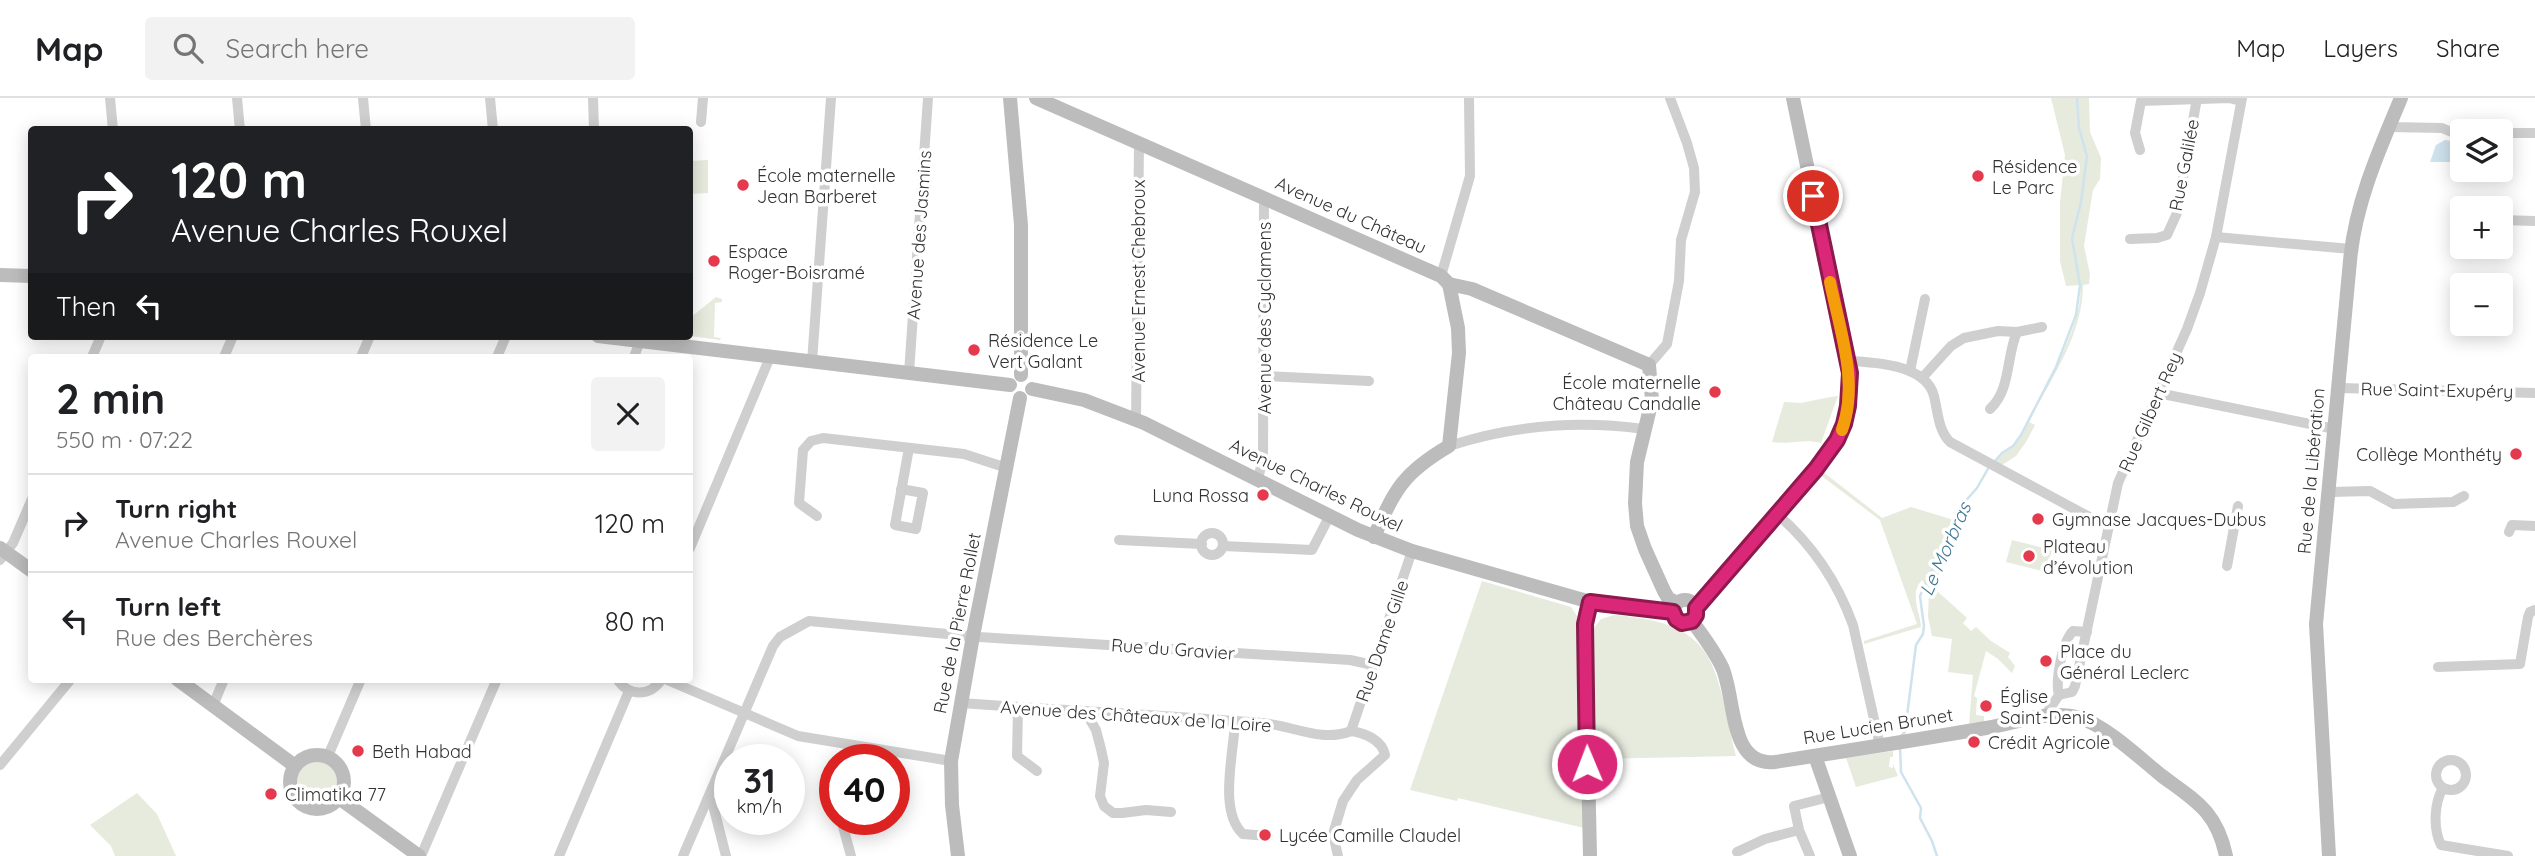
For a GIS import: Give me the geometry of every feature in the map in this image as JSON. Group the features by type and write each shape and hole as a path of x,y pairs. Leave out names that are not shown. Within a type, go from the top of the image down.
{"street":[{"path":"110,98 113,126"},
{"path":"237,98 240,126"},
{"path":"363,98 366,126"},
{"path":"490,98 493,126"},
{"path":"593,98 594,126"},
{"path":"701,122 703,98"},
{"path":"812,362 831,98"},
{"name":"Avenue des Jasmins","path":"909,373 928,98"},
{"path":"632,340 909,373 1015,380 1030,379 1026,394 1011,392 1015,380 1021,225 1010,98"},
{"name":"Avenue du Château","path":"1036,98 1445,280 1472,289 1648,365"},
{"path":"1449,446 1459,353 1458,328 1445,280 1470,176 1469,98"},
{"path":"1670,98 1687,143 1695,192 1681,240 1679,281 1667,344 1648,365 1653,400 1643,429 1635,481 1637,526 1664,592 1675,607 1676,619 1682,623 1694,615 1827,454 1841,431 1848,406 1850,380 1847,361 1793,98"},
{"path":"2140,150 2135,133 2141,101 2229,98 2242,100"},
{"name":"Rue de la Libération","path":"2329,856 2316,632 2351,249 2369,178 2401,98"},
{"name":"Rue Galilée","path":"2130,239 2167,235 2177,213 2197,99"},
{"name":"Rue Gilbert Rey","path":"2046,715 2059,695 2072,692 2081,667 2119,479 2192,317 2216,237 2242,100"},
{"path":"2389,127 2442,128 2450,131"},
{"path":"2513,133 2535,133"},
{"name":"Avenue Ernest Chebroux","path":"1136,420 1139,143"},
{"name":"Avenue des Cyclamens","path":"1258,479 1263,458 1264,198"},
{"path":"2513,220 2535,221"},
{"path":"2216,237 2351,249"},
{"path":"0,261 0,275 28,276"},
{"path":"1910,371 1925,299"},
{"path":"1922,378 1951,345 1964,338 1998,331 2017,332 2042,327"},
{"path":"1990,409 2002,394 2012,342 2017,332"},
{"path":"635,354 640,341"},
{"path":"693,541 770,357"},
{"path":"1847,361 1910,371 1922,378 1933,391 1941,428 1947,439 2093,519 2110,524"},
{"path":"1264,376 1369,382"},
{"name":"Rue Saint-Exupéry","path":"2339,388 2535,393"},
{"path":"2158,393 2335,429"},
{"name":"Avenue Charles Rouxel","path":"1026,394 1084,400 1136,420 1374,537 1412,551 1590,602 1675,607"},
{"name":"Rue de la Pierre Rollet","path":"958,856 951,804 951,761 1007,468 1026,394"},
{"path":"1374,537 1385,508 1398,486 1432,456 1449,446 1482,435 1535,426 1604,424 1643,429"},
{"path":"817,516 799,503 803,450 811,442 823,438 964,454 1007,468"},
{"path":"901,489 909,448"},
{"path":"2330,492 2370,491 2394,504 2453,502 2464,496"},
{"path":"28,506 2,554 28,569"},
{"path":"2227,566 2238,506"},
{"path":"1777,514 1805,540 1825,566 1847,608 1880,746"},
{"path":"1119,540 1202,544 1204,551 1210,554 1220,552 1223,546 1312,550 1330,515"},
{"path":"2509,532 2512,525 2535,526"},
{"name":"Rue Dame Gille","path":"1351,731 1412,551"},
{"path":"1675,607 1688,600 1694,615"},
{"path":"1590,602 1585,624 1590,856"},
{"path":"2438,667 2520,664 2528,617 2530,612 2535,610"},
{"name":"Rue Lucien Brunet","path":"1694,615 1724,670 1740,741 1745,752 1754,759 1766,763 1994,727 2046,715 2070,715 2093,723 2188,794 2216,823 2226,856"},
{"name":"Rue du Gravier","path":"683,856 776,640 805,622 973,636 1350,660 1373,665"},
{"path":"2059,695 2056,680 2067,638 2073,631 2087,632"},
{"path":"0,765 68,683"},
{"path":"182,683 295,766"},
{"path":"213,706 222,683"},
{"path":"328,756 359,683"},
{"path":"339,799 420,856 496,683"},
{"path":"621,683 629,691 644,692 652,690 659,683"},
{"path":"673,683 798,736 843,744"},
{"path":"559,856 629,691"},
{"name":"Avenue des Châteaux de la Loire","path":"960,704 1273,724 1322,735 1351,731"},
{"path":"1018,707 1017,756 1037,771"},
{"path":"1085,711 1096,730 1104,763 1100,796 1104,806 1113,813 1146,810 1171,812"},
{"path":"1235,721 1230,785 1233,823 1243,834 1268,836"},
{"path":"1338,856 1333,834 1343,801 1357,780 1385,755 1383,747 1374,739 1351,731"},
{"path":"310,755 328,756 335,761 344,775 343,791 334,804 319,809 304,806 290,788 291,773 295,766 310,755"},
{"path":"910,755 951,761"},
{"path":"1815,756 1850,856"},
{"path":"2443,788 2437,798 2436,836 2441,845 2508,856"},
{"path":"1810,856 1799,830 1794,807 1829,797"},
{"path":"707,800 714,809 726,856"},
{"path":"1737,852 1765,839 1799,830"},
{"path":"845,835 851,856"}],"shaded area":[{"path":"2051,98 2089,98 2090,132 2101,158 2100,179 2093,190 2084,246 2090,274 2089,284 2083,285 2082,303 2072,339 2029,422 2035,425 2016,456 2002,465 1994,461 2013,446 2021,435 2068,340 2080,301 2080,285 2066,286 2060,261 2060,202 2065,155"},
{"path":"708,160 708,193 693,194 693,161"},
{"path":"716,297 722,299 722,302 715,303 714,337 721,338 720,340 693,336 693,316"},
{"path":"1838,396 1821,443 1772,442 1784,402 1801,403"},
{"path":"1822,471 1882,518 1911,507 1954,520 1938,558 1941,564 1936,590 1967,618 1963,623 1971,631 1976,627 2010,653 2008,657 2015,666 2012,673 1986,651 1974,696 1977,698 1976,715 1984,716 1984,724 1969,725 1973,675 1948,672 1952,639 1932,636 1928,617 1929,590 1922,580 1916,591 1921,627 1864,644 1864,641 1917,624 1880,520 1819,474"},
{"name":"Plateau d’évolution","path":"2012,540 2052,550 2046,572 2006,562"},
{"path":"1482,581 1571,607 1577,616 1584,828 1458,798 1457,801 1410,790"},
{"path":"1614,615 1649,620 1675,628 1694,640 1707,655 1723,698 1736,756 1595,759 1592,630 1601,619"},
{"path":"1893,751 1889,767 1893,768 1893,764 1898,776 1856,787 1846,758"},
{"path":"320,759 335,768 340,783 328,801 311,804 303,799 295,782 298,770 301,769 299,768"},
{"path":"137,793 157,814 176,856 115,856 111,846 90,825"}],"water":[{"path":"2445,140 2450,141 2450,162 2430,162 2436,145"}],"waterway":[{"name":"Le Morbras","path":"1994,462 2013,446 2021,435 2056,367 2076,315 2080,285 2072,238 2081,202 2087,156 2079,128 2077,98"},
{"name":"Le Morbras","path":"1900,737 1905,732 1916,645 1923,634 1920,596 1962,505 1977,488 1989,467"},
{"name":"Le Morbras","path":"1900,747 1901,772 1921,808 1920,818 1937,856"}],"slow traffic":[{"path":"1830,282 1850,373 1848,406 1842,430"}],"place":[{"name":"Résidence Le Parc","path":"1978,176"},
{"name":"École maternelle Jean Barberet","path":"743,185"},
{"name":"Espace Roger-Boisramé","path":"714,261"},
{"name":"Résidence Le Vert Galant","path":"974,350"},
{"name":"École maternelle Château Candalle","path":"1715,392"},
{"name":"Collège Monthéty","path":"2516,454"},
{"name":"Luna Rossa","path":"1263,495"},
{"name":"Gymnase Jacques-Dubus","path":"2038,519"},
{"name":"Plateau d’évolution","path":"2029,556"},
{"name":"Place du Général Leclerc","path":"2046,661"},
{"name":"Église Saint-Denis","path":"1986,706"},
{"name":"Crédit Agricole","path":"1974,742"},
{"name":"Beth Habad","path":"358,751"},
{"name":"Climatika 77","path":"271,794"},
{"name":"Lycée Camille Claudel","path":"1265,835"}],"route":[{"path":"1587,764 1585,624 1590,602 1673,612 1676,619 1682,623 1692,621 1697,612 1696,608 1816,469 1837,440 1844,424 1850,373 1813,196"}]}
